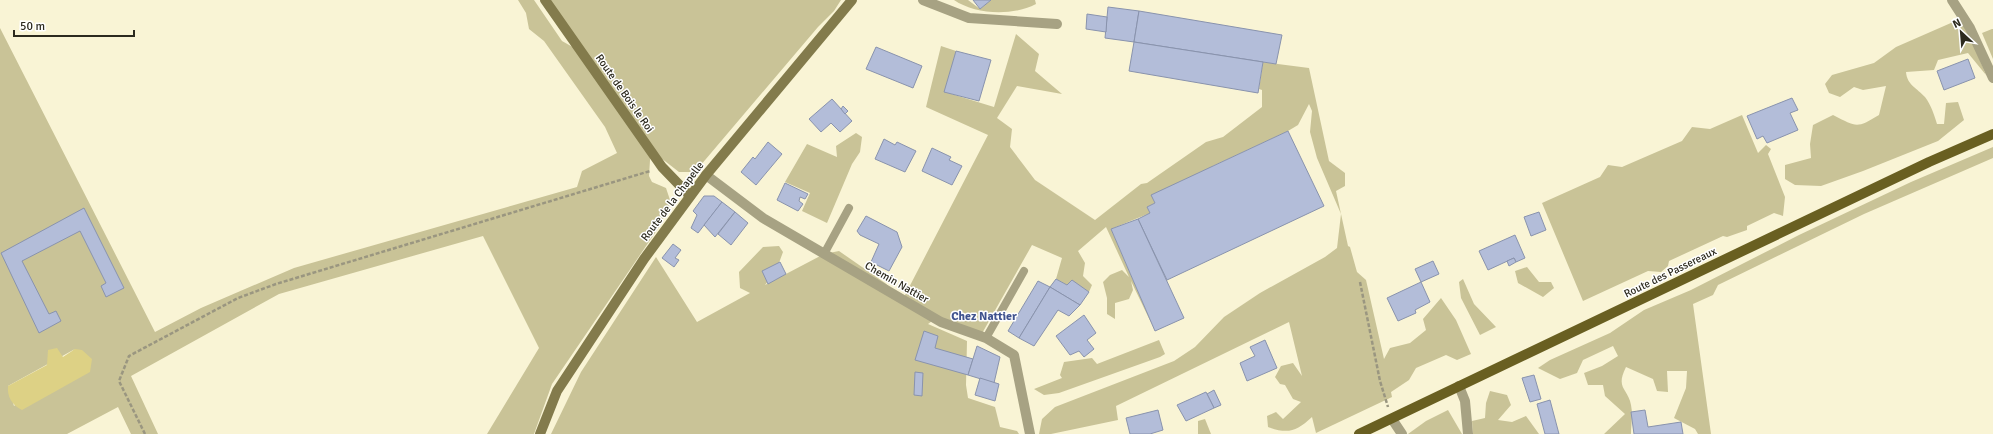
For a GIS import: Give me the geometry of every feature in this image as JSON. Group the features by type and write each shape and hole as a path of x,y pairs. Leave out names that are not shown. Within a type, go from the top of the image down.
{"main road":[{"name":"Route de Bois le Roi","path":"545,0 662,167 690,196"},
{"name":"Route de la Chapelle","path":"540,434 557,391 644,259 706,175 852,0"},
{"name":"Route des Passereaux","path":"1359,434 1929,162 1993,134"}],"street":[{"path":"923,0 941,4 969,18 1057,24"},
{"path":"1952,0 1970,28 1993,78"},
{"name":"Chemin Nattier","path":"706,175 763,218 824,254 941,322 986,338 1014,355 1030,434"},
{"path":"1459,386 1465,402 1468,434"},
{"path":"1392,419 1402,434"}],"lane":[{"path":"824,254 849,208"},
{"path":"986,338 1024,271"}],"path":[{"path":"144,434 119,381 130,356 238,298 276,284 662,167"},
{"path":"1360,282 1380,381 1392,419"}],"shaded area":[{"path":"518,0 534,0 562,41 585,54 548,0 841,0 834,11 818,27 700,166 691,172 679,172 661,158 651,145 649,176 652,182 666,188 671,203 659,227 552,384 534,434 487,434 539,348 483,236 279,294 131,376 158,434 131,434 118,407 67,434 0,434 0,28 155,332 201,308 294,268 577,187 582,171 617,153 605,127 544,41 529,29 526,13","holes":["75,349 14,406 8,386"]},
{"path":"954,0 968,0 980,9 991,0 1035,0 1036,4 1017,11 995,12 973,9"},
{"path":"1960,19 1972,41 1986,75 1968,53 1938,60 1934,70 1906,72 1910,83 1927,100 1937,124 1944,124 1946,103 1958,102 1964,120 1938,141 1821,186 1795,185 1785,179 1785,165 1811,158 1810,144 1813,125 1833,115 1856,125 1865,123 1879,115 1886,86 1863,90 1854,87 1840,97 1829,93 1825,84 1832,75 1874,63 1896,47"},
{"path":"1993,29 1993,59 1982,33"},
{"path":"1016,34 1039,54 1035,71 1062,94 1017,86 997,118 1012,129 1010,147 1035,180 1095,220 1141,184 1147,183 1206,142 1223,137 1262,107 1262,90 1259,89 1263,62 1309,68 1329,161 1345,173 1345,186 1336,191 1348,246 1350,247 1357,272 1366,280 1384,359 1390,348 1410,343 1426,330 1423,319 1441,298 1456,320 1471,354 1457,360 1446,355 1416,368 1409,380 1391,392 1392,397 1316,433 1312,417 1296,429 1286,431 1268,427 1267,416 1276,412 1283,419 1301,402 1293,399 1285,385 1280,384 1275,377 1281,366 1293,363 1302,376 1289,322 1116,406 1118,420 1051,434 1039,434 1042,419 1055,407 1174,361 1195,347 1224,317 1260,293 1325,257 1337,248 1341,214 1317,158 1310,132 1312,111 1309,104 1298,125 1213,166 1203,178 1180,186 1153,199 1155,203 1147,207 1150,213 1111,229 1155,331 1131,281 1133,290 1129,299 1115,303 1115,319 1107,314 1107,298 1103,282 1110,275 1122,270 1129,277 1106,227 1078,251 1085,263 1083,276 1092,285 1089,292 1072,281 1067,285 1056,279 1062,258 1032,245 980,337 936,318 928,324 967,341 966,385 968,398 995,407 1000,427 1017,431 1019,434 551,434 581,372 656,257 697,322 750,293 740,288 739,272 763,247 779,246 783,252 776,271 765,285 824,254 839,251 885,283 903,299 988,135 926,107 941,46 956,51 945,92 994,107"},
{"path":"1742,115 1758,153 1766,145 1771,149 1768,154 1785,197 1783,216 1774,213 1747,226 1747,230 1727,237 1723,236 1669,261 1668,266 1661,272 1648,271 1583,301 1542,203 1600,177 1608,165 1622,167 1682,141 1692,127 1710,129"},
{"path":"856,133 862,137 860,152 852,164 827,223 802,211 810,193 785,182 807,144 837,157 836,146"},
{"path":"1993,147 1993,158 1864,214 1718,285 1713,295 1693,304 1711,434 1698,434 1695,429 1674,418 1686,388 1687,371 1667,371 1668,392 1657,391 1653,379 1626,367 1623,374 1622,384 1631,405 1631,434 1604,434 1625,414 1605,396 1603,385 1588,385 1584,373 1602,366 1618,356 1613,346 1583,360 1577,373 1560,379 1538,368 1550,360 1610,333 1644,310 1691,290 1799,235 1911,182"},
{"path":"1527,267 1539,282 1551,282 1554,288 1543,297 1518,283 1515,271"},
{"path":"1463,279 1474,304 1496,327 1480,335 1461,298 1459,282"},
{"path":"1159,340 1165,354 1160,357 1059,393 1044,395 1034,389 1062,378 1060,375 1064,362 1092,358 1097,364"},
{"path":"57,348 63,357 75,349 82,350 92,359 90,372 22,410 18,408 9,397 8,386 47,365 48,350"},
{"path":"1490,391 1507,395 1511,405 1498,420 1512,422 1526,416 1539,434 1473,434 1472,421 1485,418 1486,403"},
{"path":"1448,410 1462,434 1408,434 1426,421"},
{"path":"1205,419 1211,434 1198,434 1198,421"}],"building":[{"path":"973,0 991,0 980,9"},
{"path":"1108,7 1139,11 1134,42 1105,38"},
{"path":"1139,11 1282,35 1276,64 1134,42"},
{"path":"1087,14 1107,17 1106,32 1086,29"},
{"path":"1134,42 1263,62 1258,93 1129,71"},
{"path":"876,47 922,66 913,88 866,69"},
{"path":"956,51 991,60 979,101 944,92"},
{"path":"1968,59 1975,78 1944,90 1937,71"},
{"path":"1792,98 1798,110 1790,113 1798,130 1767,143 1763,136 1757,139 1747,116"},
{"path":"832,99 852,121 840,132 831,123 821,132 809,119"},
{"path":"843,106 848,111 845,114 841,109"},
{"path":"1288,131 1324,206 1167,280 1138,219 1150,213 1147,207 1155,203 1151,195"},
{"path":"884,139 895,145 897,142 916,151 905,172 875,159"},
{"path":"768,142 782,154 756,185 741,172 753,157 755,159"},
{"path":"932,148 951,157 949,160 962,166 952,185 922,171"},
{"path":"785,183 808,194 805,199 800,197 799,201 803,204 798,211 777,200"},
{"path":"704,196 714,196 722,202 698,233 691,228 697,215 693,211"},
{"path":"722,202 735,212 715,237 704,225"},
{"path":"84,208 124,288 106,297 101,286 106,283 80,231 22,261 49,314 56,311 61,321 39,333 1,253"},
{"path":"735,212 748,223 731,245 718,234"},
{"path":"1539,212 1546,230 1531,236 1524,217"},
{"path":"866,216 897,232 902,247 889,271 871,262 879,244 860,235 857,231"},
{"path":"1138,219 1184,318 1155,331 1111,229"},
{"path":"1515,235 1525,258 1516,262 1514,258 1488,270 1479,251"},
{"path":"673,244 681,250 675,258 679,260 674,267 662,258"},
{"path":"1514,258 1516,262 1509,266 1507,261"},
{"path":"1433,261 1439,274 1421,282 1415,269"},
{"path":"780,262 786,274 768,284 762,271"},
{"path":"1056,279 1067,285 1072,280 1089,292 1080,305 1050,287"},
{"path":"1038,281 1050,287 1019,338 1008,331"},
{"path":"1421,282 1430,302 1415,310 1416,313 1398,321 1387,298"},
{"path":"1050,287 1080,305 1069,316 1058,310 1034,346 1019,338"},
{"path":"1084,315 1096,333 1087,340 1094,349 1084,357 1079,351 1070,355 1056,336"},
{"path":"924,331 938,336 935,348 973,359 968,375 915,360"},
{"path":"1265,340 1277,368 1247,381 1240,363 1255,356 1250,347"},
{"path":"977,346 1000,357 994,383 968,375"},
{"path":"915,372 923,373 922,396 914,395"},
{"path":"1534,375 1541,399 1530,402 1522,378"},
{"path":"980,378 999,384 995,401 975,395"},
{"path":"1214,390 1221,405 1214,408 1207,394"},
{"path":"1206,392 1214,408 1186,421 1177,405"},
{"path":"1550,400 1559,434 1545,434 1537,404"},
{"path":"1158,410 1163,430 1150,434 1130,434 1126,418"},
{"path":"1645,410 1648,427 1681,422 1683,434 1634,434 1631,412"}],"district":[{"name":"Chez Nattier","path":"984,316"}]}
